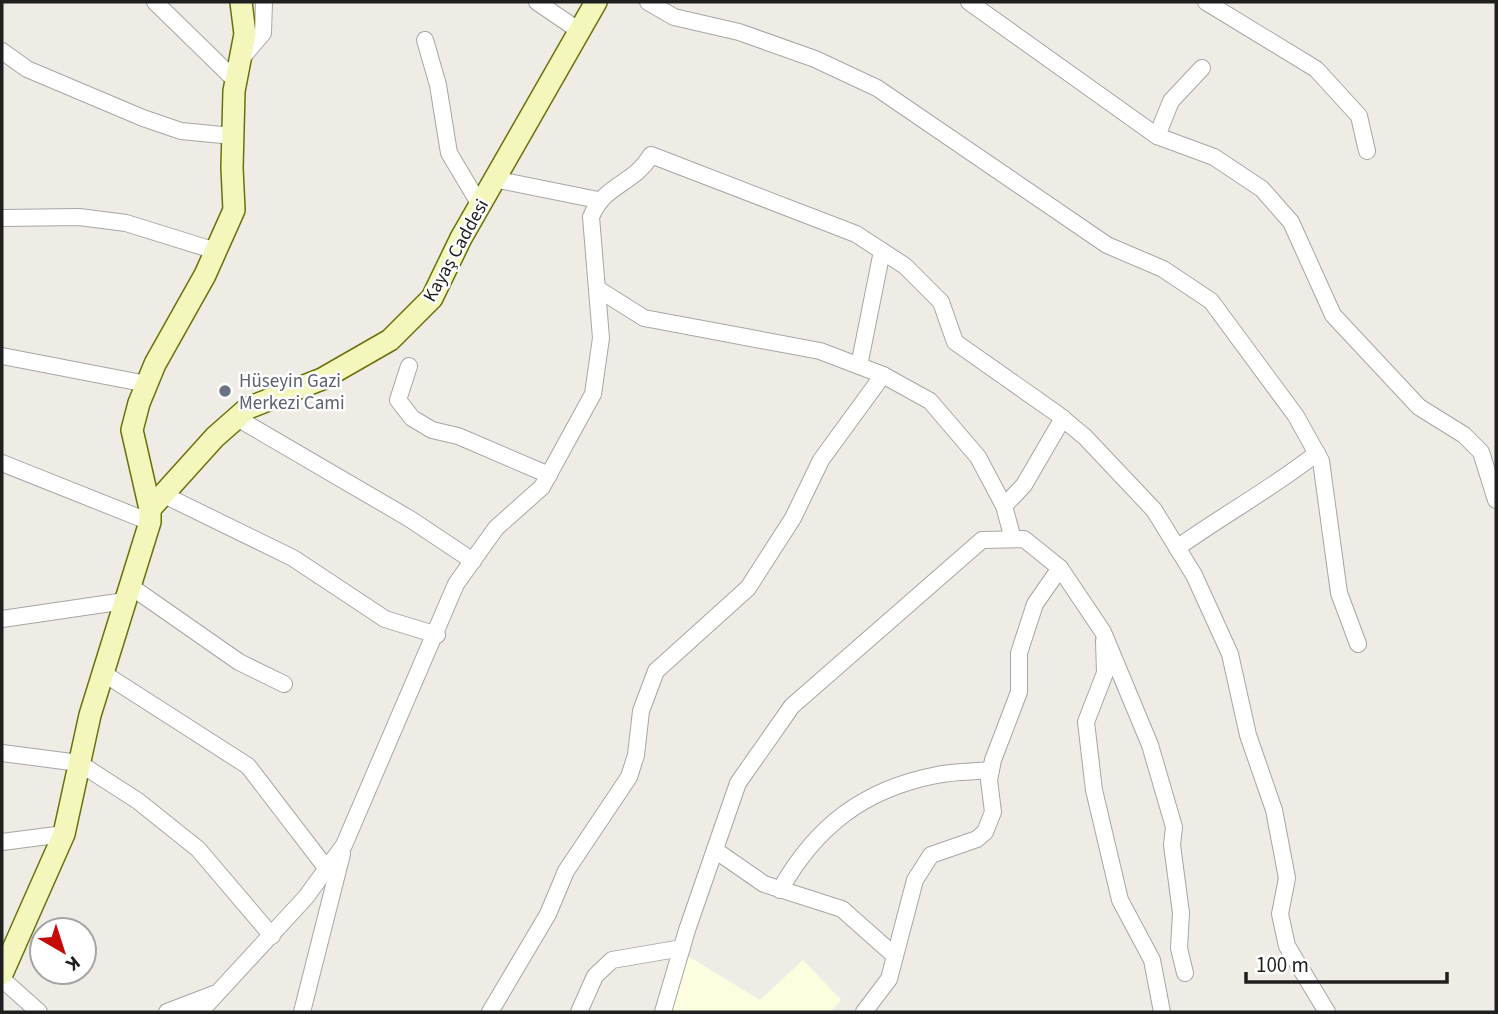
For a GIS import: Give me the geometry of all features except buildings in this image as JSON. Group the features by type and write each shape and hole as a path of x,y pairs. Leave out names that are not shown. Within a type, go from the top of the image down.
{"street":[{"path":"156,2 238,71"},
{"path":"39,1012 4,967 64,834 79,763 103,673 155,509 132,430 147,384 216,251 234,210 233,136 238,71 245,34 241,2"},
{"path":"238,71 263,33 264,2"},
{"path":"537,2 581,32"},
{"name":"Kayaş Caddesi","path":"155,509 215,437 248,408 322,379 390,340 432,298 480,205 596,2"},
{"path":"648,2 674,17 739,32 814,59 877,88 1107,245 1163,269 1211,301 1296,416 1321,461 1339,593 1358,644"},
{"path":"969,2 1157,136 1214,157 1262,189 1291,222 1333,315 1419,407 1454,428 1481,452 1496,500"},
{"path":"1206,2 1315,69 1359,116 1367,151"},
{"path":"425,40 438,85 449,153 480,205"},
{"path":"2,51 27,69 181,131 233,136"},
{"path":"1157,136 1171,101 1202,68"},
{"path":"302,1012 344,845 437,635 456,584 496,528 542,487 593,394 601,338 591,217 598,200 623,181 642,172 651,155 856,234 905,266 941,302 955,342 1063,418 1085,437 1154,510 1194,575 1230,654 1248,735 1274,810 1287,878 1280,914 1287,946 1327,1012"},
{"path":"494,180 598,200"},
{"path":"2,218 79,217 126,223 216,251"},
{"path":"859,366 883,251"},
{"path":"598,289 644,318 820,351 883,375 930,401 978,457 1004,506 1013,539"},
{"path":"2,356 147,384"},
{"path":"409,366 398,400 412,418 432,430 458,436 549,475"},
{"path":"490,1012 548,914 566,872 629,777 636,755 641,711 656,671 665,660 718,617 748,588 793,518 821,460 883,375"},
{"path":"237,418 410,519 473,561"},
{"path":"1004,506 1024,485 1063,418"},
{"path":"1177,548 1231,509 1291,474 1317,453"},
{"path":"2,463 155,509 293,558 385,619 437,635"},
{"path":"663,1012 738,783 792,706 982,540 1024,539 1060,569 1103,632 1150,744 1174,827 1172,845 1181,913 1180,948 1185,973"},
{"path":"864,1012 889,979 915,880 931,855 977,839 985,832 993,811 989,780 991,770 1019,692 1019,653 1035,604 1060,569"},
{"path":"2,620 127,594 239,662 284,684"},
{"path":"1103,632 1105,673 1086,722 1094,790 1120,900 1152,960 1162,1012"},
{"path":"103,673 248,766 327,869"},
{"path":"2,753 79,763 138,801 198,849 272,936"},
{"path":"780,890 796,863 823,831 853,805 897,786 938,774 991,770"},
{"path":"2,842 64,834"},
{"path":"200,1012 272,936 344,845"},
{"path":"715,850 764,884 842,909 895,956"},
{"path":"579,1012 595,976 612,960 682,948"},
{"path":"167,1012 220,992"}],"shaded area":[{"path":"686,955 760,1000 803,960 841,1000 830,1012 666,1012"}],"place":[{"name":"Hüseyin Gazi Merkezi Cami","path":"225,391"}]}
